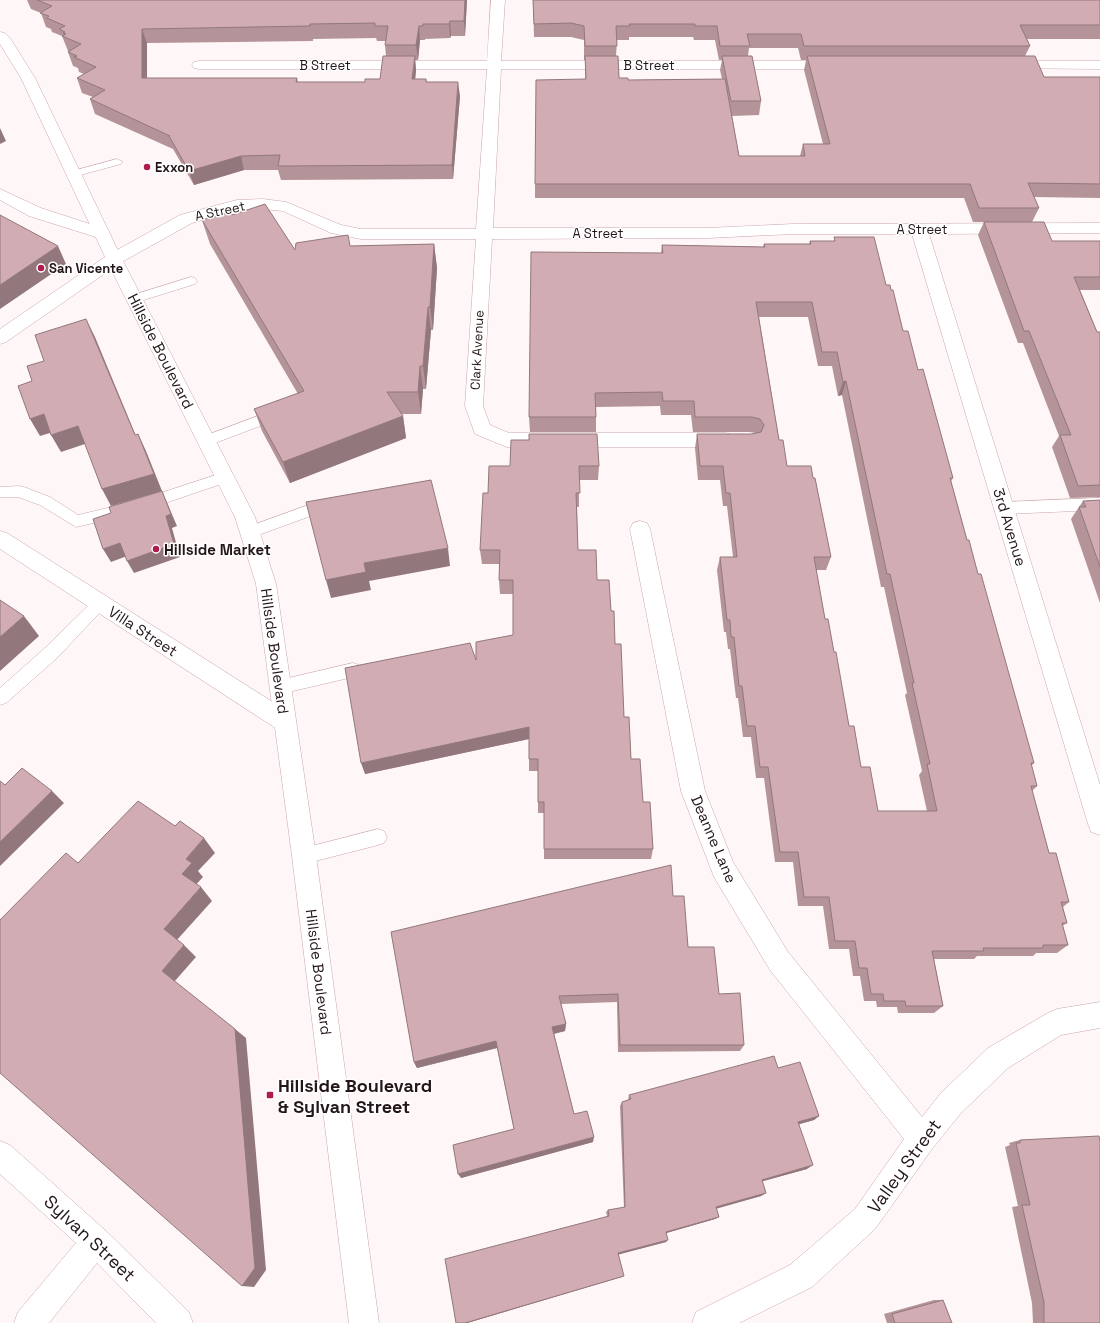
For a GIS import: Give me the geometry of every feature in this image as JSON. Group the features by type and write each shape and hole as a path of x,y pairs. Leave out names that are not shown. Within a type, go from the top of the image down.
{"street":[{"name":"Clark Avenue","path":"498,0 474,406 482,429 507,440 741,440"},
{"name":"Hillside Boulevard","path":"0,36 13,52 28,78 114,259 245,517 266,584 304,856 364,1323"},
{"name":"B Street","path":"199,65 845,65"},
{"path":"996,65 1100,65"},
{"path":"0,194 35,212 102,234"},
{"name":"A Street","path":"0,338 114,259 186,219 212,211 237,206 263,204 286,207 337,229 362,234 708,233 793,229 1100,228"},
{"name":"3rd Avenue","path":"919,229 1100,824"},
{"name":"Deanne Lane","path":"640,529 693,791 723,869 779,961 922,1139"},
{"name":"Villa Street","path":"0,538 285,722"},
{"name":"Valley Street","path":"707,1323 801,1276 865,1219 922,1139 951,1103 998,1058 1057,1022 1100,1015"},
{"name":"Sylvan Street","path":"0,1155 96,1241 178,1323"},
{"path":"29,1323 96,1241"}],"lane":[{"path":"73,174 117,162"},
{"path":"134,299 191,281"},
{"path":"207,441 262,419"},
{"path":"0,492 19,491 45,501 76,521 124,510 171,496 225,477"},
{"path":"1004,508 1100,504"},
{"path":"250,532 314,509"},
{"path":"0,698 51,653 100,603"},
{"path":"280,687 353,670"},
{"path":"304,856 378,837"}],"building":[{"path":"37,0 465,0 464,21 450,21 449,24 423,24 423,26 419,26 416,45 385,45 388,26 375,26 375,23 310,24 310,26 142,29 142,78 297,78 296,82 365,82 365,79 380,79 383,56 415,56 412,79 426,79 426,82 458,82 452,165 278,166 280,155 241,156 189,171 170,136 90,99 105,90 77,78 96,67 74,57 77,56 68,52 81,44 62,36 66,34 59,29 65,26 47,18 49,16 40,13 52,6"},
{"path":"533,0 1100,0 1100,25 1020,25 1030,46 804,46 801,34 747,34 750,46 720,46 717,26 695,26 695,24 629,24 630,26 616,26 617,46 585,46 584,26 571,23 534,24"},
{"path":"585,56 618,56 619,78 628,78 628,80 725,79 739,156 805,156 803,144 830,144 807,56 1035,56 1044,77 1100,77 1100,184 1028,183 1039,208 979,208 970,184 535,184 536,80 586,79"},
{"path":"722,56 752,56 761,101 731,101"},
{"path":"265,204 295,250 296,243 348,235 350,246 434,244 430,307 428,307 423,366 420,366 418,392 387,392 403,416 283,462 254,409 304,391 202,220 230,212 232,215"},
{"path":"0,215 58,246 0,285"},
{"path":"984,222 1044,222 1052,241 1100,241 1100,277 1074,277 1097,332 1100,332 1100,485 1078,486 1060,435 1071,435 1029,331 1024,331"},
{"path":"834,237 874,237 886,285 890,285 891,290 893,290 903,331 908,331 918,370 923,369 953,478 950,478 967,540 969,540 978,574 981,574 1034,763 1031,763 1037,786 1031,786 1049,853 1056,853 1069,902 1061,902 1067,923 1062,923 1068,945 1043,945 1043,948 983,948 984,951 932,951 943,1006 906,1006 905,1001 884,1001 883,994 871,994 867,968 859,968 855,941 835,941 829,897 804,897 798,852 780,852 768,767 760,767 755,726 747,726 742,686 739,686 734,637 731,637 730,620 727,620 720,557 737,557 730,493 726,493 723,466 700,466 697,434 752,434 761,432 764,425 760,419 752,417 695,417 694,401 663,401 662,392 595,393 596,417 529,417 531,252 663,253 662,245 765,247 764,244 811,244 810,241 835,241","holes":["756,302 812,302 822,352 837,352 843,382 846,381 887,574 890,574 914,683 912,683 930,764 927,764 937,811 878,811 870,767 861,767 854,726 849,726 836,652 834,652 828,619 825,619 814,557 831,557 815,478 813,478 811,466 787,466 783,440 779,440"]},
{"path":"86,319 135,435 138,434 154,474 102,489 78,426 51,435 44,414 30,419 18,386 32,381 27,366 44,361 35,335"},
{"path":"529,434 597,434 599,466 579,466 580,493 576,493 578,550 596,550 597,580 609,580 611,611 614,611 615,644 621,644 624,717 629,717 631,759 640,759 643,802 650,802 653,849 544,849 544,802 538,802 538,759 529,759 529,727 361,763 345,668 470,643 476,660 476,642 513,635 513,580 499,580 500,550 480,550 483,493 488,493 489,466 510,466 511,440 529,440"},
{"path":"431,480 448,548 364,563 366,572 326,580 306,502"},
{"path":"162,491 171,514 166,516 174,544 127,561 120,543 103,549 93,519 111,513 109,507"},
{"path":"1100,500 1100,567 1079,507 1086,507 1083,501"},
{"path":"0,600 24,616 0,637"},
{"path":"22,768 52,791 0,842 0,781 5,785"},
{"path":"138,801 175,826 180,821 204,838 186,859 192,863 182,874 201,887 164,929 184,945 162,971 235,1029 255,1268 242,1286 0,1073 0,920 66,853 78,863"},
{"path":"671,865 673,896 684,896 688,947 714,947 719,994 740,993 744,1045 620,1045 618,994 559,996 566,1024 552,1027 574,1114 587,1111 594,1137 458,1174 453,1145 514,1129 496,1041 414,1062 391,932"},
{"path":"774,1056 778,1068 800,1062 819,1116 798,1122 813,1165 762,1180 766,1193 716,1207 719,1217 666,1232 668,1240 618,1253 624,1276 465,1323 456,1323 445,1259 609,1216 608,1210 625,1207 622,1102 631,1099 629,1095"},
{"path":"1099,1136 1100,1323 1044,1323 1044,1302 1022,1205 1030,1205 1016,1143 1020,1143 1020,1140"},
{"path":"943,1300 952,1323 895,1323 892,1314"}],"place":[{"name":"Exxon","path":"147,167"},
{"name":"San Vicente","path":"41,268"},
{"name":"Hillside Market","path":"156,549"},
{"name":"Hillside Boulevard & Sylvan Street","path":"270,1095"}]}
